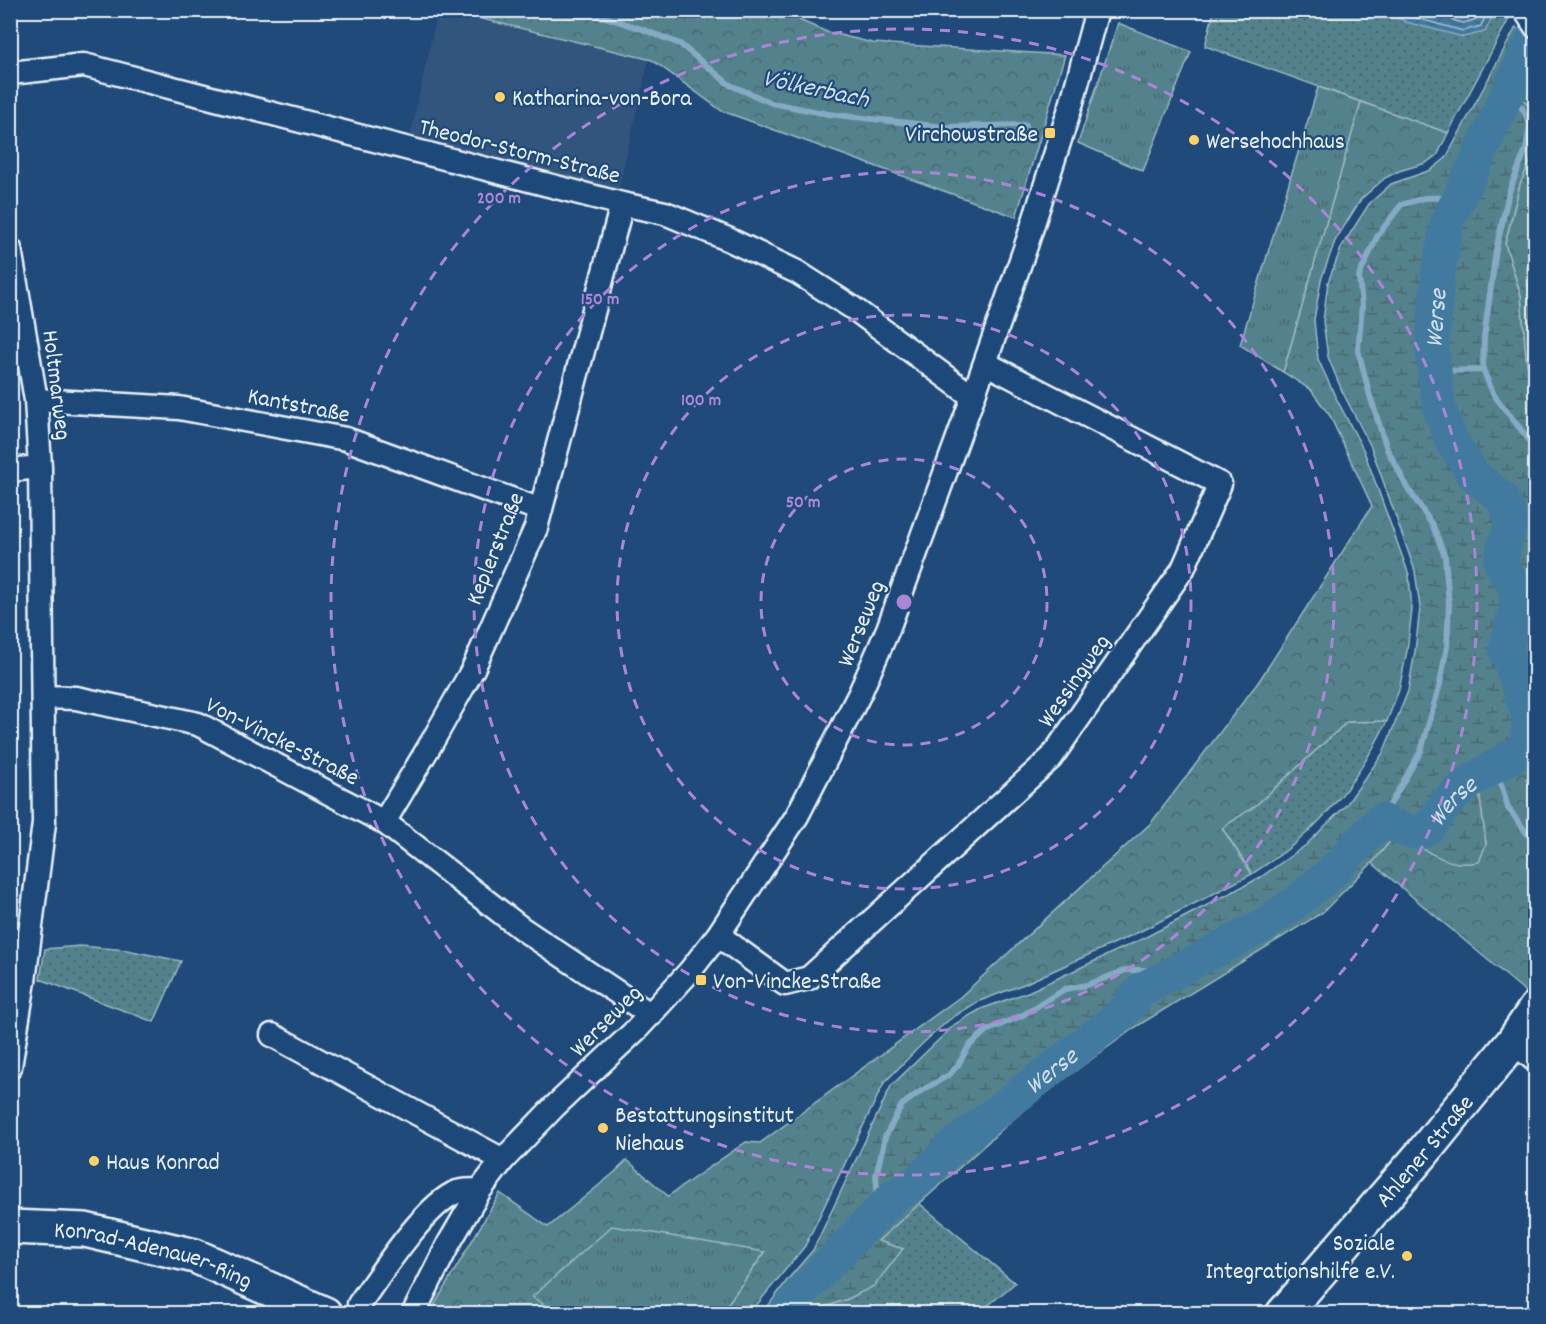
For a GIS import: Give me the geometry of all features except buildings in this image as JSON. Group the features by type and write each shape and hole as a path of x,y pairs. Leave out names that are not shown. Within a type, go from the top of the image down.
{"main road":[{"name":"Ahlener Straße","path":"1283,1314 1421,1155 1525,1051 1536,1008"},
{"name":"Konrad-Adenauer-Ring","path":"10,1227 85,1230 195,1256 325,1314"}],"street":[{"name":"Werseweg","path":"413,1314 449,1243 480,1190 503,1160 554,1107 651,1015 690,971 718,935 798,816 860,693 888,629 1027,243 1062,136 1097,10"},
{"name":"Theodor-Storm-Straße","path":"10,74 84,65 622,204 665,213 730,240 797,272 853,308 973,397"},
{"name":"Keplerstraße","path":"384,822 473,669 536,528 622,204"},
{"name":"Holtmarweg","path":"10,249 36,400 40,467 44,823 24,981 10,1066"},
{"name":"Wessingweg","path":"718,935 785,984 809,978 1051,758 1182,569 1220,484 985,363"},
{"name":"Kantstraße","path":"36,400 179,408 346,439 541,510"},
{"path":"10,470 40,467"},
{"name":"Von-Vincke-Straße","path":"43,697 76,698 198,724 384,822 522,928 651,1015"},
{"path":"272,1035 503,1160"},
{"path":"359,1304 416,1228 436,1206 455,1193 480,1190"}],"shaded area":[{"path":"438,11 649,59 617,195 410,135"}],"green space":[{"path":"449,11 778,11 827,32 873,43 1065,55 1016,217 722,111 652,60"},
{"path":"1214,11 1385,11 1406,22 1492,17 1489,11 1507,11 1510,17 1448,133 1205,46"},
{"path":"1118,23 1191,52 1143,171 1078,143"},
{"path":"1516,27 1531,55 1519,83 1518,94 1535,113 1535,151 1520,184 1505,244 1521,296 1526,358 1535,397 1536,606 1529,611 1522,610 1513,638 1514,656 1535,720 1535,739 1534,747 1516,765 1485,782 1479,791 1486,844 1479,862 1451,862 1396,834 1372,863 1323,912 1134,1028 1028,1106 878,1241 903,1249 874,1286 816,1313 763,1313 813,1250 891,1086 955,1024 981,1009 1028,992 1144,938 1261,877 1306,845 1346,805 1383,753 1408,691 1420,608 1415,571 1371,447 1342,391 1328,357 1323,321 1328,282 1342,246 1369,204 1391,184 1431,170 1446,158"},
{"path":"1531,55 1535,60 1535,113 1518,94 1519,83"},
{"path":"1318,87 1361,102 1283,372 1240,345"},
{"path":"1361,102 1448,133 1438,154 1426,163 1385,178 1361,199 1335,241 1321,280 1314,320 1318,359 1364,451 1409,575 1412,610 1407,651 1399,690 1387,721 1347,722 1255,806 1222,828 1252,874 1139,932 1024,984 977,1002 950,1019 922,1044 884,1083 805,1246 750,1313 721,1313 765,1252 533,1297 557,1313 429,1314 500,1193 548,1227 627,1160 668,1196 746,1142 760,1143 960,997 1151,823 1259,681 1372,506 1330,416 1311,390 1283,372"},
{"path":"1535,151 1535,239 1527,269 1528,286 1535,297 1530,323 1535,343 1535,397 1526,358 1521,296 1505,244 1520,184"},
{"path":"1535,606 1535,720 1514,656 1513,638 1522,610 1529,611"},
{"path":"1387,721 1370,754 1350,784 1326,813 1295,844 1252,874 1222,828 1255,806 1347,722"},
{"path":"1535,739 1535,770 1526,780 1535,793 1536,978 1526,992 1372,863 1396,834 1432,854 1459,863 1486,844 1479,792 1485,782 1516,765 1534,747"},
{"path":"80,946 127,950 181,961 154,1022 40,979 45,949"},
{"path":"919,1203 1015,1283 979,1313 816,1314 825,1307 848,1299 903,1249 878,1241"},
{"path":"612,1226 765,1252 721,1313 557,1313 532,1297"}],"water":[{"path":"1385,11 1489,11 1492,17 1485,32 1463,37 1406,22"}],"waterway":[{"name":"Völkerbach","path":"583,10 680,44 730,85 772,103 828,114 944,127 1026,125"},
{"name":"Werse","path":"784,1314 806,1287 895,1195 916,1183 950,1148 1103,1029 1122,1013 1142,989 1261,927 1299,900 1332,872 1381,820 1401,829 1421,832 1430,825 1450,799 1480,775 1524,750 1530,720 1506,650 1518,593 1500,562 1512,519 1502,498 1473,474 1452,442 1439,408 1432,348 1438,273 1448,220 1536,30"},
{"path":"1483,370 1484,338 1496,250 1509,192 1526,149 1530,125 1524,111 1508,89"},
{"path":"1381,820 1421,751 1440,684 1447,646 1449,604 1445,557 1433,526 1409,490 1387,449 1370,396 1358,350 1362,306 1359,276 1378,235 1401,205 1424,198 1459,197"},
{"path":"1435,371 1483,370 1494,395 1536,449"},
{"path":"1512,519 1536,515"},
{"path":"1496,767 1508,808 1532,840 1536,852"},
{"path":"879,1212 876,1176 885,1137 902,1105 949,1075 969,1046 986,1031 1023,1015 1065,989 1087,985 1126,970 1172,972"}],"place":[{"name":"Katharina-von-Bora","path":"500,97"},
{"name":"Virchowstraße","path":"1050,133"},
{"name":"Wersehochhaus","path":"1194,140"},
{"name":"Von-Vincke-Straße","path":"701,980"},
{"name":"Bestattungsinstitut Niehaus","path":"603,1128"},
{"name":"Haus Konrad","path":"94,1161"},
{"name":"Soziale Integrationshilfe e.V.","path":"1407,1256"}]}
